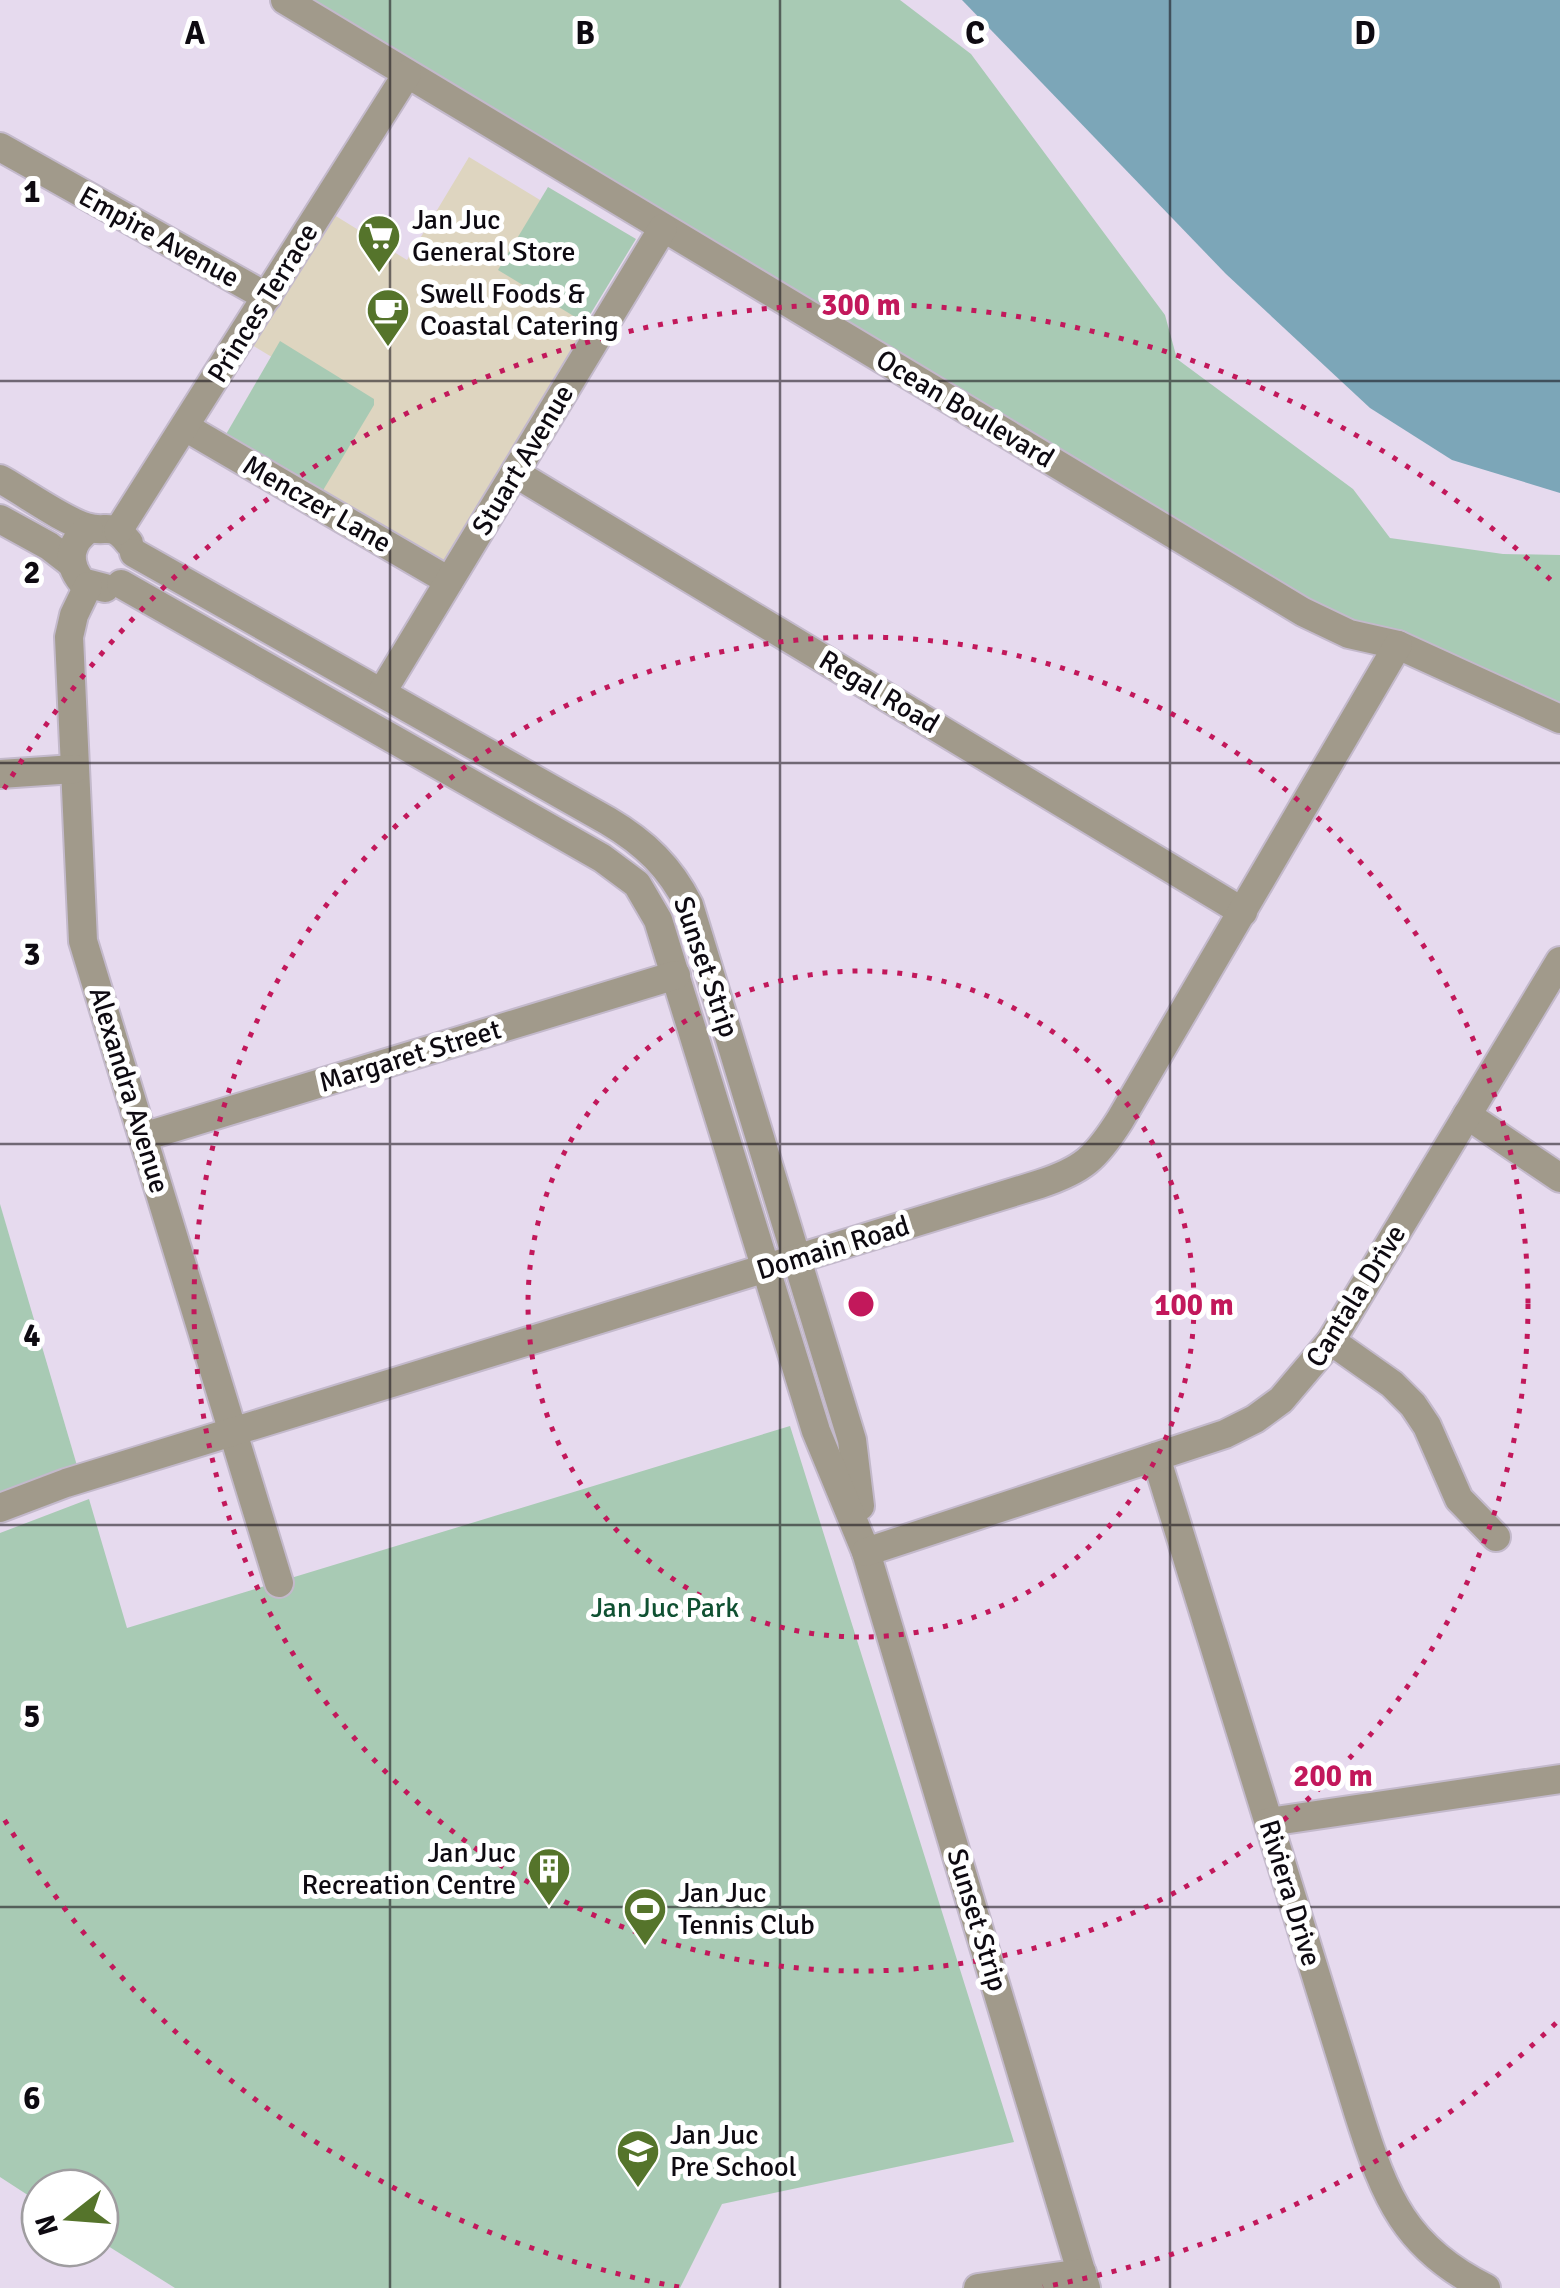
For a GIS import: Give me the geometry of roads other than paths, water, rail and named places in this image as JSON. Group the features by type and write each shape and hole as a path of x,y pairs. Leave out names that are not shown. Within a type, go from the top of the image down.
{"street":[{"name":"Ocean Boulevard","path":"285,0 1303,612 1349,634 1398,645 1560,719"},
{"name":"Princes Terrace","path":"126,542 186,427 406,74"},
{"name":"Empire Avenue","path":"0,146 267,297"},
{"name":"Stuart Avenue","path":"382,692 663,228"},
{"name":"Menczer Lane","path":"186,427 449,581"},
{"name":"Regal Road","path":"514,473 1244,912"},
{"name":"Sunset Strip","path":"0,479 89,529 110,527 126,542 636,838 669,871 688,906 852,1440 866,1552"},
{"path":"0,519 49,546 100,589 121,584 133,564 126,542"},
{"path":"80,574 74,544 89,529"},
{"name":"Alexandra Avenue","path":"80,574 69,637 83,941 279,1583"},
{"name":"Sunset Strip","path":"121,584 621,870 648,900 676,975 816,1431 866,1552 1084,2280"},
{"name":"Domain Road","path":"0,1508 66,1483 1082,1168 1106,1143 1398,645"},
{"path":"0,774 74,770"},
{"name":"Cantala Drive","path":"866,1552 1225,1434 1255,1419 1296,1386 1331,1341 1560,961"},
{"name":"Margaret Street","path":"144,1137 676,975"},
{"path":"1467,1115 1560,1178"},
{"path":"1331,1341 1392,1384 1413,1405 1427,1426 1459,1499 1496,1536"},
{"name":"Riviera Drive","path":"1156,1457 1385,2192 1399,2216 1435,2256 1486,2288"},
{"path":"1269,1822 1560,1778"},
{"path":"978,2288 1084,2280"}],"water":[{"path":"962,0 1560,0 1560,493 1452,460 1370,408 1226,274"}],"place":[{"name":"Jan Juc General Store","path":"379,274"},
{"name":"Swell Foods & Coastal Catering","path":"388,348"},
{"name":"Jan Juc Recreation Centre","path":"549,1907"},
{"name":"Jan Juc Tennis Club","path":"645,1947"},
{"name":"Jan Juc Pre School","path":"638,2189"}],"park label":[{"name":"Jan Juc Park","path":"665,1608"}]}
